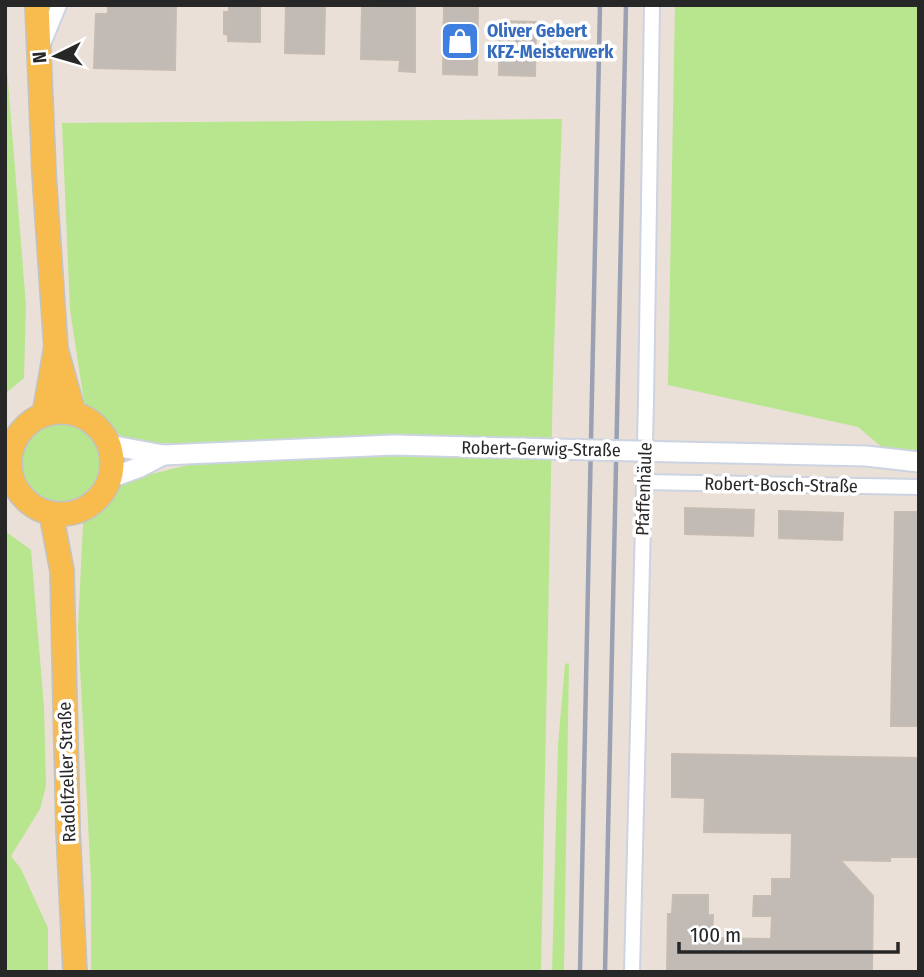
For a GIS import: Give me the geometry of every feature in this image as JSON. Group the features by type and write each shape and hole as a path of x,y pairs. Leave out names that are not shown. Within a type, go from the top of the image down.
{"main road":[{"path":"37,5 44,173 56,349 74,413"},
{"path":"44,415 56,349"},
{"path":"74,413 89,420 101,431 109,445 113,461 110,478 103,493 92,505 77,512 51,513 31,504 16,488 8,468 14,444 21,431 44,415 74,413"},
{"path":"62,571 77,512"},
{"path":"51,513 62,571"},
{"name":"Radolfzeller Straße","path":"62,571 68,830 75,972"}],"street":[{"path":"40,51 59,5"},
{"name":"Pfaffenhäule","path":"632,972 652,5"},
{"name":"Robert-Gerwig-Straße","path":"109,445 163,455 394,445 866,456 919,462"},
{"name":"Robert-Gerwig-Straße","path":"110,478 163,455"},
{"name":"Robert-Bosch-Straße","path":"644,482 919,487"}],"green space":[{"path":"675,5 919,5 919,450 884,449 858,427 668,385"},
{"path":"5,44 26,305 24,378 5,394"},
{"path":"562,119 553,378 541,972 91,972 91,880 78,629 83,523 127,480 188,465 186,443 155,443 121,436 84,402 70,310 62,123"},
{"path":"55,419 73,419 89,426 102,439 109,455 109,473 102,489 89,502 73,509 55,509 39,502 26,489 19,473 19,455 26,439 39,426"},
{"path":"5,531 31,550 44,707 46,786 40,809 11,856 21,869 48,928 48,972 5,972"},
{"path":"569,663 564,972 552,972 558,745 565,664"}],"building":[{"path":"108,5 176,5 175,70 94,68 96,14 108,14"},
{"path":"229,5 260,5 260,42 228,41 228,35 224,34 224,12 229,12"},
{"path":"286,5 325,5 324,54 285,53"},
{"path":"372,5 415,5 415,72 399,71 400,60 361,59 362,7 372,8"},
{"name":"Oliver Gebert KFZ-Meisterwerk","path":"444,7 478,7 477,75 443,74"},
{"path":"500,21 536,22 535,76 499,75"},
{"path":"685,508 754,510 753,536 685,534"},
{"path":"779,511 843,513 842,540 779,538"},
{"path":"895,512 919,512 919,726 891,726"},
{"path":"672,754 919,758 919,857 890,857 890,861 840,860 873,896 872,972 667,972 668,914 672,914 673,895 708,895 708,915 713,915 712,938 771,939 772,916 753,916 754,896 772,896 772,879 791,879 792,833 704,832 705,798 672,797"}],"railway":[{"path":"580,972 600,5"},
{"path":"605,972 626,5"}],"place":[{"name":"Oliver Gebert KFZ-Meisterwerk","path":"460,41"}]}
